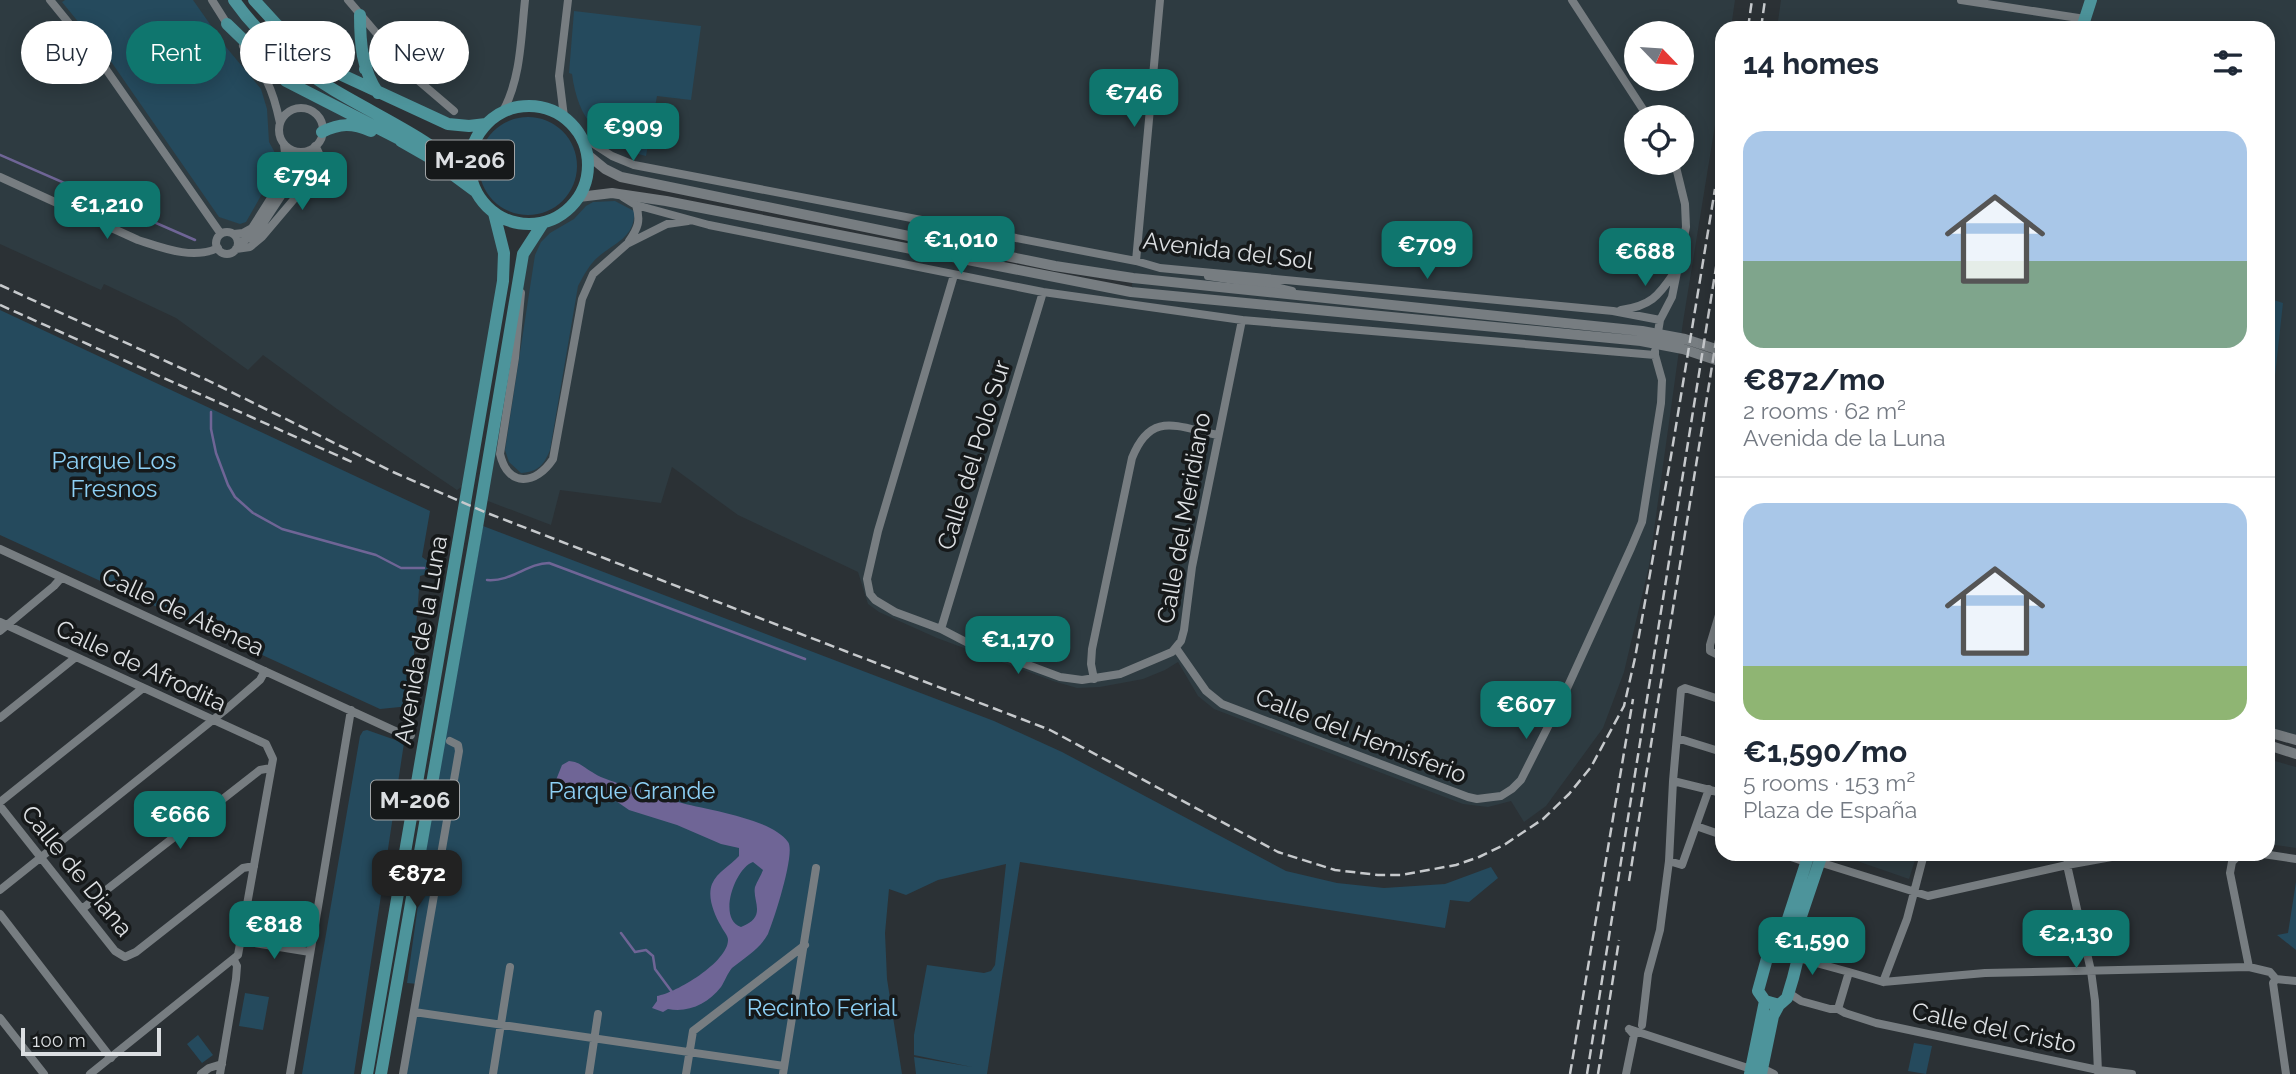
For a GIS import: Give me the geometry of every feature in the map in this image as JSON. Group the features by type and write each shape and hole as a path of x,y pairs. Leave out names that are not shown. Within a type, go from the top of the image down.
{"main road":[{"name":"M-206","path":"234,0 266,38 299,66 334,90 413,133 471,177"},
{"name":"M-206","path":"254,0 306,52 342,75 448,124 486,124"},
{"path":"2085,21 2091,0"},
{"path":"360,15 360,38 365,69 379,94"},
{"path":"227,24 286,81 407,143 475,191"},
{"path":"365,69 369,61"},
{"name":"M-206","path":"579,197 569,209 556,218 543,223 518,223 494,213 483,203 475,191 470,158 475,139 486,124 503,111 525,105 540,106 564,117 581,136 588,155"},
{"path":"322,132 336,125 349,124 407,143"},
{"path":"579,197 589,170 588,155"},
{"name":"Avenida del Sol","path":"588,155 605,169 621,177 1055,266 1133,278 1316,298 1345,306 1658,343 1715,360"},
{"name":"Avenida del Sol","path":"579,197 618,194 678,203 1131,292 1345,306 1642,331 1685,339 1715,349"},
{"name":"Avenida de la Luna","path":"381,1074 386,1006 503,281 504,253 494,213"},
{"name":"Avenida de la Luna","path":"368,1074 386,1006 476,533 523,254 543,223"},
{"path":"2275,734 2296,740"},
{"path":"2275,747 2296,754"},
{"path":"1761,1072 1765,1001 1758,991 1769,950 1785,928 1813,861"},
{"path":"1761,1072 1773,1016 1789,993 1798,958 1795,943 1797,928 1813,861"},
{"path":"1778,939 1788,938 1795,943"},
{"path":"1765,1001 1779,1005"},
{"path":"361,1074 386,1006"},
{"path":"386,1006 388,1074"}],"street":[{"path":"50,0 103,65 221,234"},
{"path":"212,0 268,80 280,123 279,135 284,145 287,168 252,228 243,233 221,234 217,242 218,248"},
{"path":"348,0 369,26"},
{"path":"503,111 510,98 517,71 525,0"},
{"path":"564,117 559,76 568,0"},
{"path":"1136,261 1160,0"},
{"path":"1572,0 1640,105"},
{"path":"1961,0 2073,21"},
{"path":"422,84 454,111"},
{"path":"0,177 138,240 195,254 218,248 227,253 257,233 322,132 319,119 309,110 302,108 288,112 280,123"},
{"name":"Avenida del Sol","path":"581,136 612,156 634,165 1136,261 1160,268 1613,311 1660,320"},
{"path":"237,247 250,247 262,237 317,172 321,162 320,154 312,149 296,152 284,145"},
{"path":"618,194 636,205 695,221 1043,292 1242,320 1655,355 1660,320 1672,298 1686,227 1685,204 1678,175"},
{"path":"523,254 521,304 500,454 503,466 519,478 537,477 554,458 586,286 593,274 627,244 638,228 640,216 636,205"},
{"path":"627,244 667,224 695,221"},
{"path":"234,234 237,247"},
{"path":"1613,311 1636,308 1655,299 1677,268"},
{"path":"1192,272 1268,285 1316,298"},
{"name":"Calle del Meridiano","path":"954,275 878,531 867,579 870,594 883,606 967,642 1060,677 1094,679 1139,668 1176,648 1184,630 1192,567 1242,320"},
{"name":"Calle del Polo Sur","path":"941,629 1043,292"},
{"name":"Calle del Hemisferio","path":"1176,648 1206,691 1222,704 1468,797 1489,798 1512,789 1530,765 1558,708 1642,522 1661,403 1662,380 1655,355"},
{"path":"1094,679 1092,649 1132,458 1138,443 1146,432 1165,425 1218,435"},
{"name":"Calle de Atenea","path":"0,549 395,731 411,734"},
{"path":"3,626 61,578"},
{"name":"Calle de Afrodita","path":"3,626 266,744 273,759 271,768"},
{"path":"1715,631 1710,645 1710,651 1715,654"},
{"path":"0,718 76,657"},
{"path":"0,890 213,720 260,680 265,671"},
{"path":"0,804 143,688"},
{"path":"1642,1025 1648,974 1660,930 1669,861 1681,690 1685,688 1715,698"},
{"path":"290,1074 351,710"},
{"path":"1677,738 1715,750"},
{"path":"403,1074 459,751 458,745 450,741"},
{"path":"82,909 260,770 271,768 241,950 234,960 90,1074"},
{"path":"1673,781 1715,791"},
{"path":"1669,861 1682,865 1709,789"},
{"name":"Calle de Diana","path":"0,804 115,951 125,957 136,952 243,868 254,866"},
{"path":"1696,826 1715,833"},
{"path":"2275,856 2296,859"},
{"path":"1823,861 1928,896 2089,861"},
{"path":"1883,982 1907,919 1922,861"},
{"path":"2068,861 2091,971 2098,1072"},
{"path":"2233,861 2230,873 2249,967"},
{"path":"414,1012 690,1052 784,1070 816,868"},
{"path":"0,914 111,1058"},
{"path":"242,941 310,952"},
{"path":"686,1074 693,1031 804,945"},
{"path":"1798,958 1883,982 1985,973 2249,967 2270,972 2276,979 2296,981"},
{"path":"220,1074 236,979 237,966 234,960"},
{"path":"494,1074 510,967"},
{"path":"1838,1009 1849,972"},
{"path":"2276,979 2273,983 2286,1074"},
{"name":"Calle del Cristo","path":"1789,993 1809,1004 1838,1009 1876,1023 2098,1072 2132,1074"},
{"path":"589,1074 598,1014"},
{"path":"0,1018 44,1074"},
{"path":"1626,1074 1634,1035 1629,1029 1761,1072"},
{"path":"201,1074 222,1064"}],"shaded area":[{"path":"0,0 234,0 252,21 240,21 240,84 329,84 475,191 494,213 504,253 470,481 457,490 263,355 248,370 176,318 104,284 101,290 0,244"},
{"path":"254,0 1735,0 1732,21 1715,21 1715,125 1683,322 1649,566 1624,672 1603,728 1546,806 1524,822 1511,801 1488,807 1463,804 1214,709 1198,696 1178,662 1143,679 1100,687 1077,688 937,638 879,612 868,604 858,572 738,515 672,467 661,503 560,490 551,525 488,501 484,488 523,254 543,223 568,210 579,197 612,193 1131,291 1133,278 621,177 588,155 574,125 554,110 525,105 503,111 486,124 469,126 355,80 355,21 279,21"},
{"path":"1781,0 2296,0 2296,740 2275,734 2275,21 1778,21"},
{"path":"569,761 576,762 617,783 753,821 780,834 788,842 790,848 787,872 768,934 756,949 732,968 721,987 704,1002 683,1010 668,1009 663,1012 652,1008 657,996 666,994 700,975 720,958 726,949 728,938 714,911 711,889 717,876 739,856 739,848 629,810 606,794 594,790 576,794 565,792 559,788 556,780 562,765","holes":["753,862 763,870 755,887 757,914 741,927 734,922 730,914 731,894 735,883 746,866"]},
{"path":"2275,761 2296,767 2296,848 2275,845"},
{"path":"1857,861 1915,861 1909,879"}],"green space":[{"path":"193,0 208,21 126,21 126,83 112,63 112,21 78,21 62,2"},
{"path":"574,11 701,26 691,100 657,96 646,156 616,145 604,137 594,128 580,105 572,74 569,73"},
{"path":"226,47 240,64 240,84 257,84 261,89 267,109 269,142 279,164 246,222 240,224 219,217 127,84 226,84"},
{"path":"528,117 547,121 563,131 573,147 577,166 573,185 563,201 547,211 528,215 509,211 493,201 483,185 479,166 483,147 493,131 509,121"},
{"path":"615,201 634,211 634,220 628,233 595,260 578,286 550,450 540,467 521,473 509,462 505,450 535,255 541,242 550,233 574,219 586,206 593,202"},
{"path":"2275,300 2283,303 2275,376"},
{"name":"Parque Los Fresnos","path":"0,310 430,511 422,557 429,562 427,574 420,576 410,706 380,709 0,535"},
{"name":"Parque Grande","path":"483,526 994,721 1062,752 1286,871 1337,883 1384,888 1445,884 1491,867 1498,878 1469,902 1450,900 1445,928 1020,862 987,1074 916,1074 914,1057 972,1067 914,1055 914,1035 927,965 984,973 991,971 995,965 1006,864 938,880 906,895 889,889 885,933 887,979 902,1074 403,1074 418,984 407,983 427,842"},
{"path":"367,730 404,743 354,1074 302,1074 360,736"},
{"path":"2296,882 2296,950 2277,935 2288,933"},
{"path":"245,993 269,997 263,1030 239,1026"},
{"path":"198,1035 213,1055 202,1063 187,1044"},
{"path":"1914,1043 1932,1046 1926,1074 1908,1071"}],"waterway":[{"path":"0,155 195,240"},
{"path":"211,412 216,453 228,485 235,497 253,513 282,529 376,555 401,568 424,568"},
{"path":"487,580 504,578 549,563 805,659"},
{"path":"621,933 635,952 646,950 653,956 655,969 672,992"}],"railway":[{"path":"1749,21 1752,0"},
{"path":"1762,21 1765,0"},
{"path":"0,285 207,380 393,472 487,513 1050,730 1278,852 1335,870 1401,875 1456,865 1479,857 1504,845 1543,819 1569,794 1591,767 1624,706 1671,456 1715,189"},
{"path":"1587,1074 1715,274"},
{"path":"0,305 352,462"},
{"path":"1629,881 1715,347"},
{"path":"1570,1074 1633,699"},
{"path":"1598,1074 1619,940"}],"park label":[{"name":"Recinto Ferial","path":"822,1008"}]}
